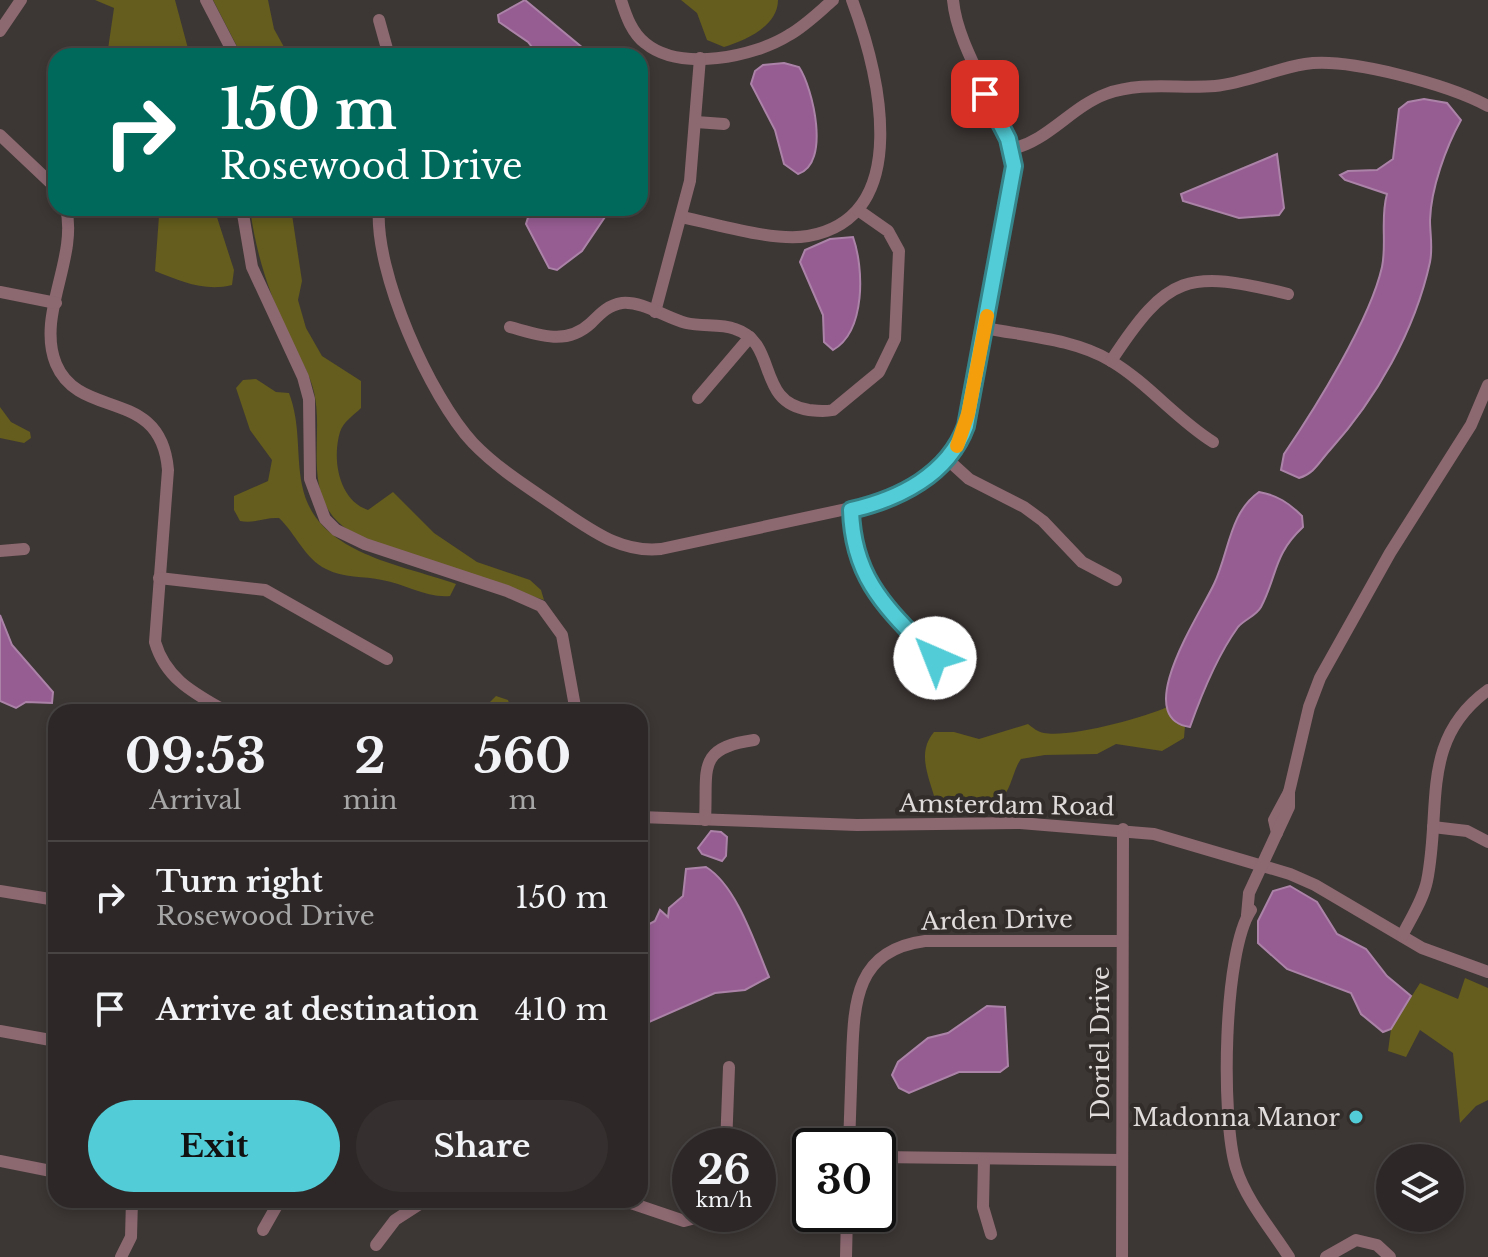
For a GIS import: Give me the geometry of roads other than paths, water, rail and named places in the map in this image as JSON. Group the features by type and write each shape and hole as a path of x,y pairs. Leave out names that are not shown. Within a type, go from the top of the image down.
{"street":[{"path":"0,31 21,0"},
{"path":"206,0 231,48"},
{"path":"621,0 631,26 645,43 671,55 700,58 737,55 771,45 791,34 833,0"},
{"path":"681,217 798,237 832,229 858,210 873,182 880,106 852,0"},
{"path":"379,216 381,251 388,280 454,420 506,473 603,538 628,547 661,549 851,510 902,494 947,459 966,426 1013,175 1011,149 957,25 953,0"},
{"path":"379,20 387,48"},
{"path":"655,312 681,217 696,122 700,58"},
{"path":"1011,149 1028,144 1093,99 1120,89 1216,86 1326,61 1354,65 1470,96 1488,106"},
{"path":"696,122 724,124"},
{"path":"0,135 48,180"},
{"path":"510,327 562,338 581,331 606,309 620,303 631,303 685,323 737,329 759,346 778,395 803,409 833,410 879,372 895,339 899,251 888,231 858,210"},
{"path":"67,216 69,234 56,303 52,352 64,377 83,393 135,412 150,423 162,443 168,470 155,636 163,662 185,687 214,704"},
{"path":"243,216 252,267 303,377 309,399 310,479 325,519 336,530 365,544 507,591 541,606 562,635 575,704"},
{"path":"1111,361 1148,308 1183,286 1220,280 1288,294"},
{"path":"0,292 56,303"},
{"path":"985,328 1078,347 1111,361 1213,442"},
{"path":"698,398 750,337"},
{"path":"1289,1257 1239,1176 1227,1135 1233,957 1263,880 1264,865 1289,807 1289,792 1320,678 1390,553 1471,425 1488,385"},
{"path":"947,459 976,483 1034,513 1082,562 1116,580"},
{"path":"851,510 856,555 873,592 935,658"},
{"path":"0,551 24,549"},
{"path":"159,578 265,590 387,659"},
{"path":"1402,936 1427,883 1439,760 1445,737 1465,708 1488,690"},
{"path":"705,820 708,765 712,755 721,746 754,740"},
{"name":"Amsterdam Road","path":"648,817 857,825 1020,823 1123,829 1168,837 1264,865 1315,885 1402,936 1444,957 1488,972"},
{"path":"1433,827 1467,831 1488,842"},
{"name":"Doriel Drive","path":"1122,1257 1123,829"},
{"path":"0,891 48,899"},
{"name":"Arden Drive","path":"850,1128 855,1001 866,975 883,956 904,945 925,941 1122,941"},
{"path":"0,1031 48,1040"},
{"path":"727,1128 729,1067"},
{"path":"896,1158 1122,1160"},
{"path":"984,1160 983,1207 991,1234"},
{"path":"0,1161 48,1170"},
{"path":"121,1257 131,1237 132,1208"},
{"path":"263,1230 275,1208"},
{"path":"376,1245 395,1220 414,1208"},
{"path":"646,1208 672,1217"},
{"path":"846,1257 847,1232"},
{"path":"1326,1257 1356,1240 1377,1245 1390,1257"}],"place":[{"name":"Madonna Manor","path":"1356,1117"}]}
